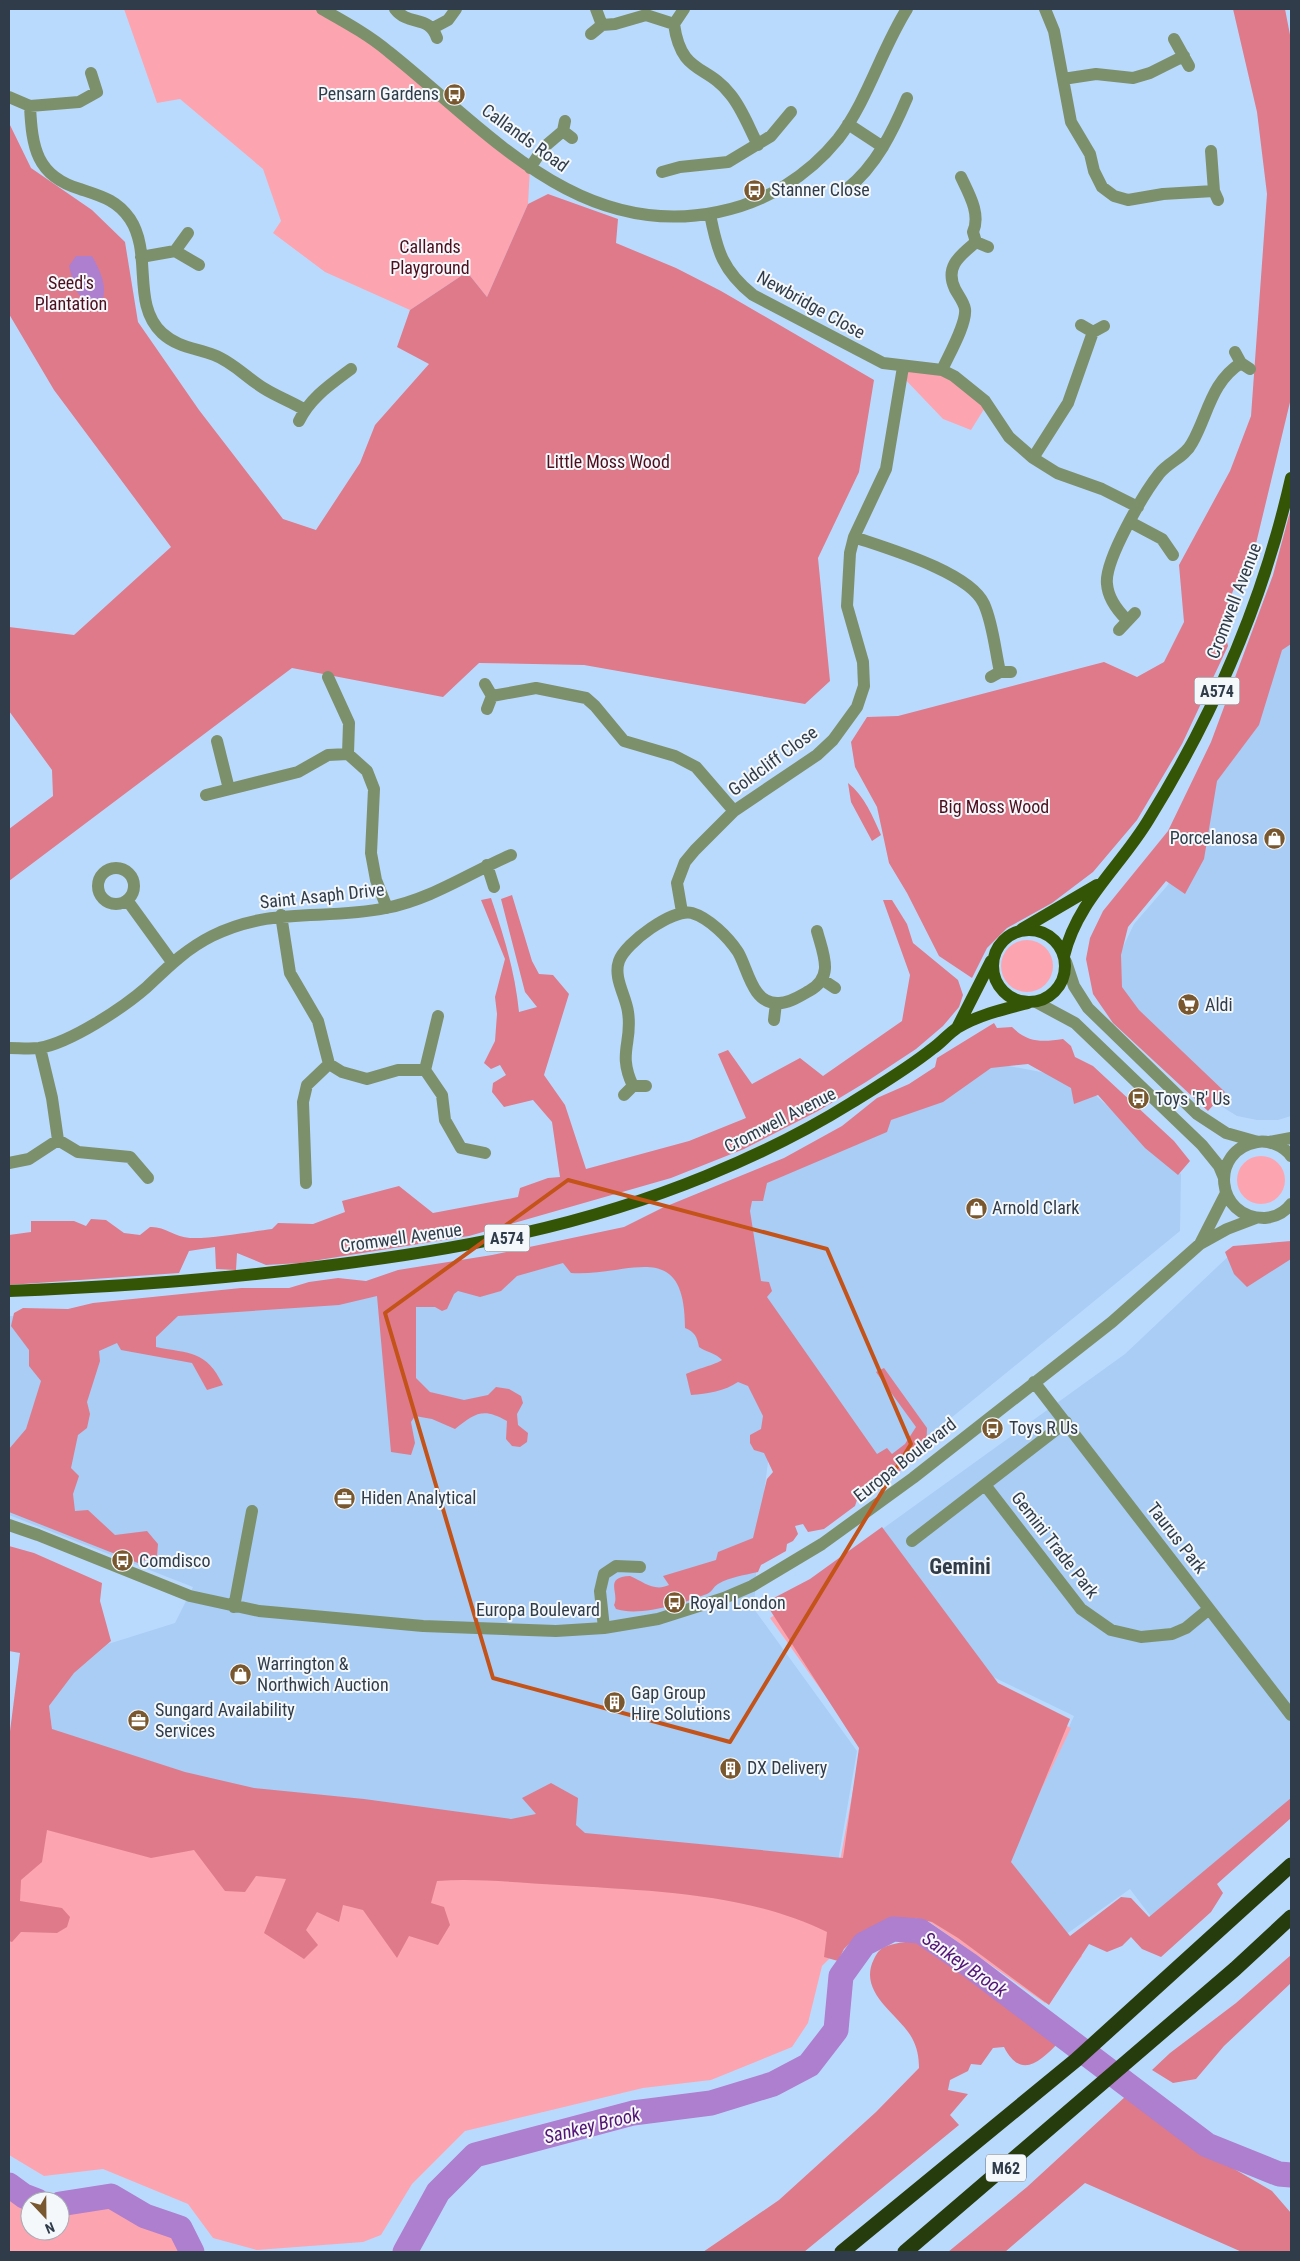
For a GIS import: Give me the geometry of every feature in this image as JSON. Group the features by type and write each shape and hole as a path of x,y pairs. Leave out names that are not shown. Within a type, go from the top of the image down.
{"highway":[{"name":"M62","path":"842,2252 1076,2060 1291,1865"},
{"name":"M62","path":"905,2252 1105,2082 1291,1917"}],"main road":[{"name":"Cromwell Avenue","path":"1065,959 1068,939 1077,920 1100,883 1122,860 1150,819 1202,724 1244,631 1279,533 1291,478"},
{"name":"Cromwell Avenue","path":"1020,930 1100,883"},
{"path":"1020,930 1031,929 1052,937 1060,946 1065,959"},
{"name":"A574","path":"996,949 1002,941 1020,930"},
{"name":"Cromwell Avenue","path":"957,1028 996,949"},
{"path":"996,949 993,967 998,985 1006,994 1016,1000 1032,1002"},
{"name":"A574","path":"1032,1002 1046,998 1062,983 1065,973 1065,959"},
{"name":"Cromwell Avenue","path":"9,1291 89,1288 274,1273 430,1253 532,1233 632,1204 706,1176 776,1143 847,1106 932,1049 957,1028 992,1012 1032,1002"}],"street":[{"name":"Callands Road","path":"322,9 388,50 530,168 583,198 616,210 649,216 683,217 710,214 741,206 776,191 810,167 826,152 848,124 901,11"},
{"path":"395,9 412,21 426,22 435,33 456,9"},
{"path":"596,9 602,25"},
{"path":"684,9 674,24 686,58 693,66 729,92 758,144"},
{"path":"1045,9 1054,31 1071,122 1090,154 1098,180 1107,192 1128,200 1163,194 1216,196 1212,149"},
{"path":"590,34 602,25 615,24 646,15 674,24"},
{"path":"1063,79 1096,74 1133,78 1186,61 1174,39"},
{"path":"9,97 30,106 79,102 97,92 91,73"},
{"path":"847,189 856,182 894,131 907,98"},
{"path":"30,106 31,139 42,164 50,174 70,185 114,202 135,228 141,257 148,315 164,335 184,346 214,355 302,416 319,395 351,369"},
{"path":"662,172 680,167 728,162 771,136 791,112"},
{"path":"848,124 883,147"},
{"path":"530,168 544,148 567,130"},
{"path":"942,370 964,319 965,309 951,280 951,270 955,261 982,245 973,232 977,223 971,198 961,177"},
{"name":"Newbridge Close","path":"710,214 723,262 741,286 753,296 864,355 883,363 903,367 942,370 977,392 1009,437 1032,458 1057,473 1102,489 1138,508"},
{"path":"175,251 188,233"},
{"path":"141,257 175,251 199,265"},
{"path":"1032,458 1068,403 1098,329 1081,325"},
{"path":"1127,621 1114,604 1106,582 1111,559 1130,522 1160,473 1180,458 1192,444 1212,397 1222,380 1229,371 1242,362"},
{"name":"Goldcliff Close","path":"682,912 677,882 685,862 734,811 817,755 833,740 857,707 864,686 863,662 847,606 849,562 854,537 886,469 903,367"},
{"path":"1130,522 1162,539 1173,555"},
{"path":"854,537 897,550 938,568 974,592 984,602 1001,674"},
{"path":"328,677 349,723 348,754"},
{"path":"485,684 492,696"},
{"path":"492,696 536,688 586,698 624,741 675,756 696,767 734,811"},
{"path":"487,709 492,696"},
{"path":"217,741 229,789"},
{"path":"206,795 298,772 328,755 348,754 367,771 374,789 371,853 376,880 387,908"},
{"name":"Saint Asaph Drive","path":"9,1048 40,1048 90,1026 119,1008 146,987 172,962 199,942 226,929 280,915 354,914 387,908 425,898 511,855"},
{"path":"488,865 494,887"},
{"path":"128,900 172,962"},
{"path":"634,1089 624,1063 629,1020 618,975 618,961 633,942 672,916 682,912 700,917 726,938 742,960 757,992 769,1001 776,1003 790,1000 805,993 823,980 826,969 817,929"},
{"path":"280,915 290,974 318,1022 329,1064 342,1072 367,1079 398,1070 425,1070"},
{"path":"1065,959 1074,986 1088,1008 1197,1114 1226,1133 1278,1146 1291,1156"},
{"path":"823,980 835,988"},
{"path":"1032,1002 1075,1023 1202,1145 1219,1166 1224,1178 1226,1193 1237,1209 1256,1218"},
{"path":"774,1020 776,1003"},
{"path":"438,1016 425,1070 442,1095 445,1120 461,1148 484,1153"},
{"path":"40,1048 52,1098 58,1140"},
{"path":"306,1183 303,1102 307,1085 329,1064"},
{"path":"1224,1178 1231,1158 1248,1144 1291,1138"},
{"path":"9,1163 29,1159 58,1140"},
{"path":"58,1140 78,1152 130,1157 148,1178"},
{"name":"Europa Boulevard","path":"1200,1244 1216,1216 1226,1193"},
{"name":"Europa Boulevard","path":"9,1525 38,1534 173,1590 234,1607 278,1614 424,1626 556,1631 604,1628 658,1619 724,1598 794,1563 862,1516 1112,1322 1200,1244 1227,1229 1256,1218 1268,1218 1279,1214 1291,1204"},
{"name":"Taurus Park","path":"1034,1382 1291,1715"},
{"name":"Gemini Trade Park","path":"912,1541 1066,1422"},
{"name":"Gemini Trade Park","path":"985,1485 1081,1609 1111,1630 1140,1637 1172,1634 1186,1628 1209,1609"},
{"path":"234,1607 252,1511"},
{"path":"604,1628 600,1591 604,1574 616,1566 640,1567"}],"highlighted area":[{"path":"568,1180 827,1249 911,1444 730,1742 493,1678 385,1313"}],"shaded area":[{"path":"76,256 92,256 99,269 104,296 98,309 91,311 75,289 69,266"},
{"path":"1291,579 1291,1116 1278,1120 1257,1120 1237,1116 1216,1103 1123,1012 1114,966 1134,924 1167,886 1190,849"},
{"path":"977,1060 1078,1079 1181,1174 1180,1231 880,1476 746,1283 742,1181"},
{"path":"1291,1247 1291,1806 1158,1926 1130,1889 1058,1940 1006,1866 1074,1716 989,1675 881,1530 1125,1354 1234,1251"},
{"path":"657,1250 773,1423 758,1540 754,1609 857,1751 837,1867 223,1794 56,1756 49,1706 74,1673 108,1644 175,1623 193,1587 9,1515 9,1316 90,1317 411,1291 569,1252"}],"green space":[{"name":"Callands Playground","path":"124,9 322,9 387,50 530,168 528,204 487,297 467,272 410,310 325,272 273,233 281,221 263,169 180,99 157,103"},
{"name":"Big Moss Wood","path":"1233,9 1285,9 1291,40 1291,398 1253,556 1234,588 1222,622 1228,646 1182,744 1137,820 1093,872 1052,903 1007,928 987,948 972,978 939,956 907,893 889,863 877,807 855,767 851,742 867,717 898,716 1104,662 1137,677 1164,662 1184,622 1179,565 1230,471 1251,416 1267,194 1257,112"},
{"name":"Little Moss Wood","path":"9,123 31,168 92,210 125,242 138,322 199,410 283,519 316,530 360,463 375,425 429,364 397,347 410,310 467,272 487,297 528,204 548,194 618,219 616,243 676,268 721,291 874,380 859,472 818,558 830,681 805,704 584,665 479,663 443,697 292,668 9,881 9,829 53,796 52,770 9,711 9,627 74,635 171,547 54,390 9,314"},
{"path":"903,367 942,370 986,406 971,430 943,419 901,375"},
{"path":"1291,508 1291,644 1282,650 1259,725 1217,781 1204,859 1185,894 1166,881 1128,927 1121,955 1122,987 1139,1010 1225,1092 1208,1111 1113,1023 1093,994 1086,959 1090,938 1103,911 1168,831 1211,742 1273,575"},
{"path":"848,783 863,800 881,835 872,841 851,802"},
{"path":"512,895 532,961 539,974 553,975 569,994 544,1075 565,1105 586,1169 689,1141 746,1118 718,1054 728,1050 752,1084 800,1058 823,1076 902,1021 910,975 883,900 892,900 907,924 913,943 958,980 963,995 959,1007 943,1026 916,1049 866,1082 818,1111 744,1149 671,1178 469,1236 300,1263 266,1265 237,1253 236,1270 216,1269 215,1247 189,1251 179,1273 9,1285 9,1235 31,1232 31,1221 74,1221 86,1226 91,1219 106,1220 124,1233 140,1235 150,1227 155,1227 179,1236 190,1238 208,1237 272,1229 278,1223 313,1224 345,1212 342,1201 399,1186 433,1213 518,1197 520,1188 548,1178 560,1177 552,1122 533,1100 504,1107 492,1092 493,1083 506,1075 500,1065 491,1069 484,1063 495,1041 497,1014 495,997 505,959 481,900 491,898 508,954 519,1012 537,1007 525,992 501,899"},
{"path":"1022,940 1032,940 1041,944 1049,952 1053,966 1049,980 1041,988 1032,992 1022,992 1013,988 1005,980 1001,971 1001,961 1005,952 1013,944"},
{"path":"994,1023 997,1028 1012,1027 1030,1039 1048,1041 1063,1039 1071,1046 1075,1057 1093,1066 1174,1141 1190,1161 1178,1175 1145,1148 1098,1095 1074,1104 1071,1088 1028,1064 991,1068 943,1102 891,1120 887,1132 767,1183 763,1201 752,1201 750,1211 761,1281 769,1282 772,1291 767,1297 877,1454 887,1448 892,1454 905,1444 916,1427 876,1372 884,1368 927,1428 926,1453 888,1479 882,1477 859,1494 855,1506 824,1529 808,1532 803,1524 795,1526 798,1534 793,1541 787,1544 786,1551 761,1565 758,1572 727,1580 718,1584 707,1594 662,1608 626,1611 616,1609 614,1605 614,1586 617,1579 630,1576 654,1587 664,1587 669,1585 663,1576 716,1560 718,1552 753,1538 767,1479 773,1472 764,1453 754,1450 750,1443 750,1435 761,1429 763,1416 748,1386 738,1382 716,1392 691,1395 686,1374 722,1360 699,1347 695,1335 685,1328 682,1299 675,1281 664,1271 649,1267 592,1273 571,1273 563,1263 517,1276 501,1291 480,1297 458,1291 454,1294 447,1309 442,1311 435,1307 416,1307 416,1378 430,1392 464,1400 488,1395 496,1387 509,1389 521,1396 523,1403 517,1414 518,1425 528,1433 527,1442 520,1447 512,1446 506,1439 507,1421 485,1413 468,1419 455,1429 432,1419 415,1416 411,1422 415,1443 411,1455 391,1452 377,1296 339,1305 178,1316 156,1337 156,1347 188,1353 203,1359 217,1374 223,1385 207,1390 192,1363 121,1350 117,1343 99,1351 100,1361 87,1402 90,1414 87,1428 78,1435 71,1468 79,1476 73,1494 75,1511 88,1510 115,1535 147,1531 158,1544 157,1556 138,1563 9,1512 9,1449 26,1429 41,1381 29,1366 29,1350 11,1326 14,1313 23,1308 68,1309 93,1303 241,1288 289,1288 309,1282 338,1278 366,1281 398,1270 492,1255 624,1227 662,1208 784,1158 842,1126 877,1098 909,1084 935,1067 937,1058"},
{"path":"1256,1156 1266,1156 1278,1163 1285,1175 1285,1185 1278,1197 1266,1204 1256,1204 1248,1200 1241,1193 1237,1185 1237,1175 1241,1167 1248,1160"},
{"path":"1291,1241 1291,1259 1247,1287 1234,1274 1225,1252 1233,1246"},
{"path":"882,1527 998,1683 1070,1719 1011,1862 1070,1936 1121,1897 1131,1898 1149,1917 1291,1798 1291,1818 1217,1884 1223,1893 1211,1912 1161,1957 1142,1949 1131,1937 1122,1946 1107,1952 1089,1944 1049,2005 958,1938 932,1922 913,1918 892,1920 860,1933 844,1949 838,1961 824,1957 827,1932 796,1919 730,1901 627,1889 467,1880 437,1881 431,1903 444,1907 450,1925 438,1945 409,1936 397,1958 363,1910 343,1905 339,1922 317,1912 306,1930 318,1945 304,1959 264,1933 286,1879 256,1876 245,1892 225,1891 194,1850 151,1858 47,1830 42,1862 21,1880 20,1901 62,1908 70,1917 67,1927 57,1933 21,1932 12,1942 9,1941 9,1739 20,1653 9,1651 9,1546 34,1553 102,1583 100,1601 111,1641 74,1673 49,1706 52,1729 185,1772 254,1788 364,1799 511,1819 536,1814 522,1798 551,1783 578,1798 576,1825 585,1833 843,1858 859,1748 770,1610 770,1600 810,1579"},
{"path":"883,1545 989,1687 1071,1728 1007,1860 1082,1956 1045,2003 914,1911 859,1929 822,1966 808,2023 792,2047 711,2080 643,2088 465,2131 412,2184 381,2235 363,2242 257,2250 213,2238 188,2204 103,2169 44,2176 9,2155 9,1762 574,1852 838,1872 861,1746 770,1618"},
{"path":"921,1939 1059,2042 1038,2061 1024,2065 1017,2063 1010,2057 1004,2047 993,2048 981,2065 971,2064 968,2071 950,2080 948,2090 968,2094 950,2115 959,2125 804,2252 703,2252 779,2200 876,2112 919,2068 914,2041 875,1993 870,1971 875,1957 882,1948"},
{"path":"1291,1955 1291,1983 1224,2046 1196,2079 1173,2083 1152,2070 1170,2053 1236,2003"},
{"path":"1126,2096 1224,2163 1272,2191 1291,2213 1291,2252 1242,2252 1085,2183 1005,2252 948,2252 1027,2187"},
{"path":"9,2197 20,2204 20,2241 70,2241 70,2213 109,2207 175,2239 182,2252 9,2252"}],"waterway":[{"name":"Sankey Brook","path":"405,2252 438,2192 475,2155 633,2113 711,2103 773,2084 809,2065 836,2030 841,1976 864,1944 893,1929 920,1931 968,1964 1207,2145 1279,2174 1291,2175"},
{"name":"Sankey Brook","path":"9,2185 20,2193"},
{"name":"Sankey Brook","path":"70,2202 111,2196 145,2216 180,2228 192,2252"}],"place":[{"name":"Pensarn Gardens","path":"455,94"},
{"name":"Stanner Close","path":"755,190"},
{"name":"Porcelanosa","path":"1274,838"},
{"name":"Aldi","path":"1189,1005"},
{"name":"Toys 'R' Us","path":"1139,1099"},
{"name":"Arnold Clark","path":"976,1208"},
{"name":"Toys R Us","path":"993,1428"},
{"name":"Hiden Analytical","path":"345,1498"},
{"name":"Comdisco","path":"123,1561"},
{"name":"Royal London","path":"674,1603"},
{"name":"Warrington & Northwich Auction","path":"241,1674"},
{"name":"Gap Group Hire Solutions","path":"615,1703"},
{"name":"Sungard Availability Services","path":"139,1720"},
{"name":"DX Delivery","path":"731,1768"}],"district":[{"name":"Gemini","path":"960,1566"}],"park label":[{"name":"Seed's Plantation","path":"71,293"}]}
